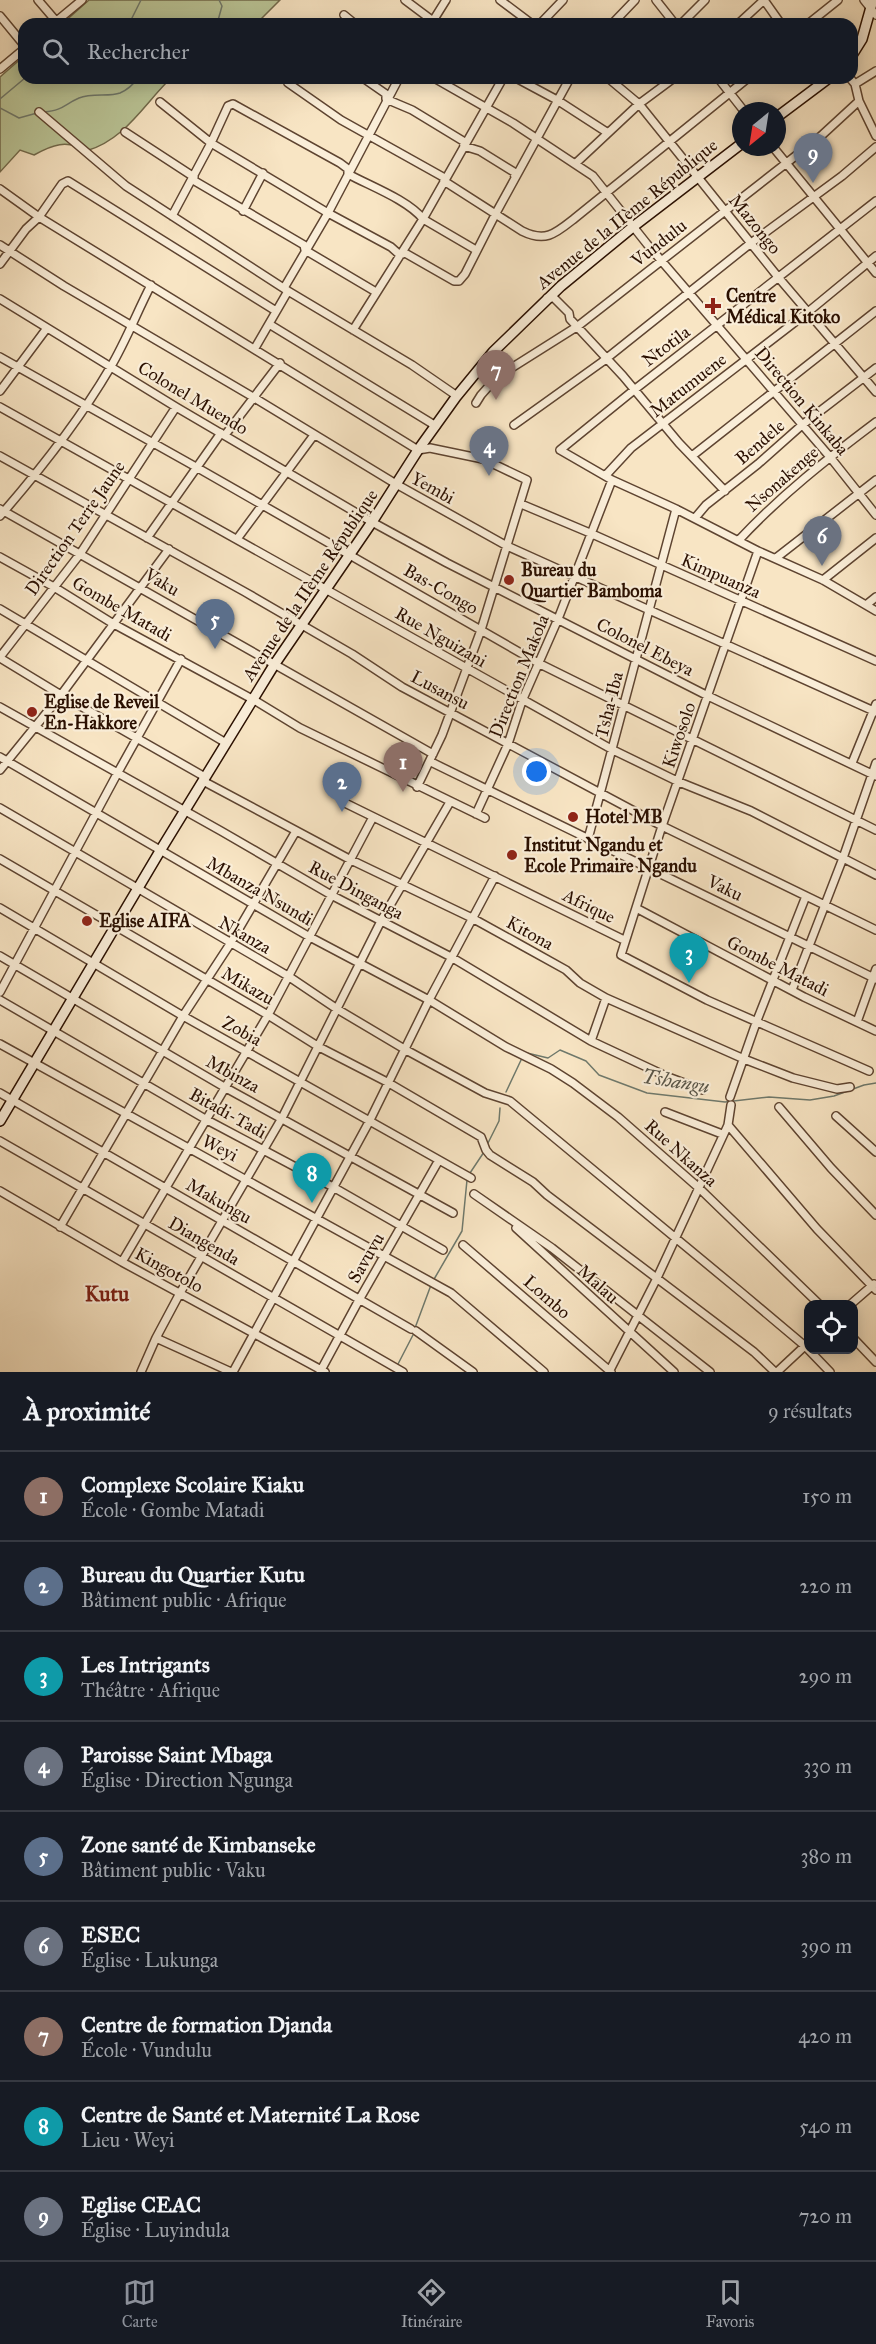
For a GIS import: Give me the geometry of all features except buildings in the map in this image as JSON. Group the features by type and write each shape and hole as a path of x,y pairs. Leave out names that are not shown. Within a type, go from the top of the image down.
{"street":[{"path":"38,0 51,18"},
{"path":"59,18 82,0"},
{"path":"405,0 427,18"},
{"path":"436,18 446,0"},
{"path":"500,0 524,18"},
{"path":"546,18 563,0"},
{"path":"618,18 635,0"},
{"path":"656,0 670,18"},
{"path":"687,18 705,0"},
{"path":"744,18 764,0 777,18"},
{"path":"816,18 838,0"},
{"path":"858,45 873,10 864,0"},
{"path":"344,15 348,18"},
{"path":"0,16 18,39"},
{"path":"0,69 18,52"},
{"path":"858,78 876,70"},
{"path":"289,84 368,135 442,177 444,181 522,231 543,237 553,234 740,84"},
{"path":"373,84 386,94 387,99"},
{"path":"255,348 276,311 305,250 328,213 396,84"},
{"name":"Direction Kinkaba","path":"444,84 499,115 593,176 661,260 830,457 876,515"},
{"path":"353,330 423,219 500,84"},
{"path":"527,84 608,133"},
{"path":"400,255 405,253 454,281 459,281 465,274 566,84"},
{"name":"Mazongo","path":"618,84 639,104 778,277 876,392"},
{"path":"576,163 639,104 666,84"},
{"path":"723,84 737,102"},
{"path":"786,110 819,84"},
{"path":"853,84 876,136"},
{"path":"387,99 412,110 455,135 463,141 464,146"},
{"name":"Vundulu","path":"476,403 497,377 578,326 821,135 860,101"},
{"path":"160,102 211,143 328,213 391,247 400,255"},
{"path":"172,216 194,178 228,106 233,104 340,163 348,169 348,174"},
{"path":"39,112 126,186 286,289 412,365 457,396 459,394"},
{"path":"125,132 243,211 304,245 305,250 376,292"},
{"path":"464,146 480,151 514,172 515,178"},
{"path":"514,425 607,358 752,243 842,176 876,147"},
{"name":"Avenue de la IIème République","path":"0,1121 184,810 274,665 372,522 418,450 459,394 493,352 547,298 634,226 732,151"},
{"path":"781,156 876,273"},
{"path":"243,211 262,173"},
{"path":"348,174 417,212 423,219 476,250"},
{"path":"0,264 65,181 68,181 276,311"},
{"path":"0,189 39,217 280,363 418,450 430,448 483,459 528,482 481,630 451,712 417,787"},
{"name":"Ntotila","path":"609,478 560,450 876,201"},
{"name":"Yembi","path":"0,245 396,484 507,546 875,709"},
{"name":"Matumuene","path":"609,478 631,448 808,312 876,256"},
{"path":"1,512 34,476 86,406 111,366 151,285"},
{"name":"Colonel Muendo","path":"0,298 176,407 372,522"},
{"path":"547,298 554,298 662,423 725,491"},
{"path":"692,456 876,311"},
{"path":"269,324 436,426"},
{"path":"0,391 47,328"},
{"name":"Bas-Congo","path":"0,357 540,664 876,830"},
{"path":"147,538 196,467 280,363"},
{"name":"Bendele","path":"695,518 706,505 802,425 876,368"},
{"name":"Rue Nguizani","path":"0,407 613,750 679,782 751,812 876,875"},
{"name":"Direction Terre Jaune","path":"0,657 80,554 176,407"},
{"name":"Nsonakenge","path":"739,540 757,520 830,457 876,422"},
{"path":"237,539 314,435"},
{"name":"Lusansu","path":"0,456 352,654 402,687 599,794 876,930"},
{"path":"609,478 823,580 876,611"},
{"name":"Direction Makola","path":"476,814 508,744 522,701 540,664 575,577 609,478"},
{"path":"776,558 876,480"},
{"name":"Kimpuanza","path":"521,504 876,661"},
{"name":"Tsha-Iba","path":"588,839 676,509"},
{"name":"Vaku","path":"1,512 141,587 488,791 874,978"},
{"name":"Colonel Ebeya","path":"372,522 493,587 708,696 874,775"},
{"path":"823,580 876,538"},
{"path":"0,770 4,759 61,695 112,623 169,549"},
{"name":"Kiwosolo","path":"624,940 758,551"},
{"name":"Gombe Matadi","path":"0,557 112,623 254,700 300,729 485,818"},
{"path":"866,605 876,597"},
{"path":"0,609 226,743"},
{"name":"Kitona","path":"0,657 61,695 296,831 472,918 566,970 580,982 606,998 744,1059 793,1078 831,1088 850,1087"},
{"path":"0,992 181,659"},
{"name":"Rue Dinganga","path":"0,706 333,896 452,957 591,1041 668,1077 703,1090"},
{"path":"852,763 875,709"},
{"name":"Mbanza Nsundi","path":"4,759 308,936 429,1000 506,1047"},
{"path":"792,990 874,775 876,763"},
{"name":"Afrique","path":"345,802 624,940 622,956 707,1000 869,1071"},
{"path":"141,1372 180,1293 282,1118 381,921 450,802"},
{"name":"Nkanza","path":"0,808 288,976 337,1009 406,1050 474,1088 510,1101 804,1342"},
{"path":"122,1262 268,1015 373,817"},
{"path":"60,1227 183,1016 230,944 296,831"},
{"name":"Mikazu","path":"0,859 319,1047 387,1082 481,1137 490,1155 533,1182 657,1278"},
{"path":"156,1338 232,1372 369,1122 429,1000 495,876"},
{"path":"610,1372 657,1278 728,1125 730,1101 756,1023 806,896"},
{"name":"Zobia","path":"0,908 94,965 471,1178"},
{"name":"Gombe Matadi","path":"636,908 774,981 876,1031"},
{"name":"Mbinza","path":"0,956 162,1052 453,1213"},
{"path":"857,1022 876,969"},
{"path":"591,1041 606,998"},
{"name":"Bitadi-Tadi","path":"0,1000 207,1120 333,1187 443,1250"},
{"name":"Weyi","path":"0,1044 189,1150 316,1217 425,1281 451,1293 544,1372"},
{"name":"Rue Nkanza","path":"506,1047 551,1069 592,1097 699,1188 814,1300"},
{"name":"Makungu","path":"0,1093 414,1330 473,1372"},
{"path":"779,1107 831,1168 876,1215"},
{"path":"665,1112 722,1134"},
{"path":"836,1116 876,1152"},
{"path":"728,1125 817,1229 875,1286 857,1300"},
{"name":"Diangenda","path":"0,1141 398,1369"},
{"name":"Savuvu","path":"322,1371 358,1300 440,1160"},
{"name":"Kingotolo","path":"0,1191 122,1262 322,1371"},
{"path":"474,1194 561,1255 710,1372"},
{"name":"Malau","path":"505,1216 674,1372"},
{"name":"Lombo","path":"463,1245 610,1372"},
{"path":"657,1278 754,1352 776,1372 804,1347"},
{"path":"858,1343 876,1362"},
{"name":"Nkanza","path":"815,1354 830,1372"}],"green space":[{"path":"89,0 280,0 262,18 69,18"},
{"path":"18,61 18,84 165,84 123,130 100,146 86,151 66,144 47,148 34,155 20,150 0,172 0,77"}],"waterway":[{"path":"132,18 141,0"},
{"path":"219,0 222,6 219,18"},
{"path":"0,99 18,84"},
{"path":"44,112 60,109 79,98 120,93 133,84"},
{"path":"0,108 19,118 37,113"},
{"name":"Tshangu","path":"527,1053 548,1058 560,1050 586,1061 599,1075 647,1093 725,1102 769,1097 810,1100 834,1096 876,1083"},
{"name":"Tshangu","path":"506,1092 522,1058"},
{"name":"Tshangu","path":"487,1145 499,1121 500,1108"},
{"name":"Tshangu","path":"470,1173 484,1152"},
{"name":"Tshangu","path":"433,1281 462,1231 467,1180"},
{"name":"Tshangu","path":"415,1328 431,1285"},
{"name":"Tshangu","path":"397,1366 414,1333"}],"place":[{"name":"Eglise CEAC","path":"813,183"},
{"name":"Centre Médical Kitoko","path":"713,306"},
{"name":"Centre de formation Djanda","path":"496,400"},
{"name":"Paroisse Saint Mbaga","path":"489,476"},
{"name":"ESEC","path":"822,566"},
{"name":"Bureau du Quartier Bamboma","path":"509,580"},
{"name":"Zone santé de Kimbanseke","path":"215,649"},
{"name":"Eglise de Reveil En-Hakkore","path":"32,712"},
{"name":"Complexe Scolaire Kiaku","path":"403,792"},
{"name":"Bureau du Quartier Kutu","path":"342,812"},
{"name":"Hotel MB","path":"573,817"},
{"name":"Institut Ngandu et Ecole Primaire Ngandu","path":"512,855"},
{"name":"Eglise AIFA","path":"87,921"},
{"name":"Les Intrigants","path":"689,983"},
{"name":"Centre de Santé et Maternité La Rose","path":"312,1203"}],"district":[{"name":"Kutu","path":"107,1294"}]}
